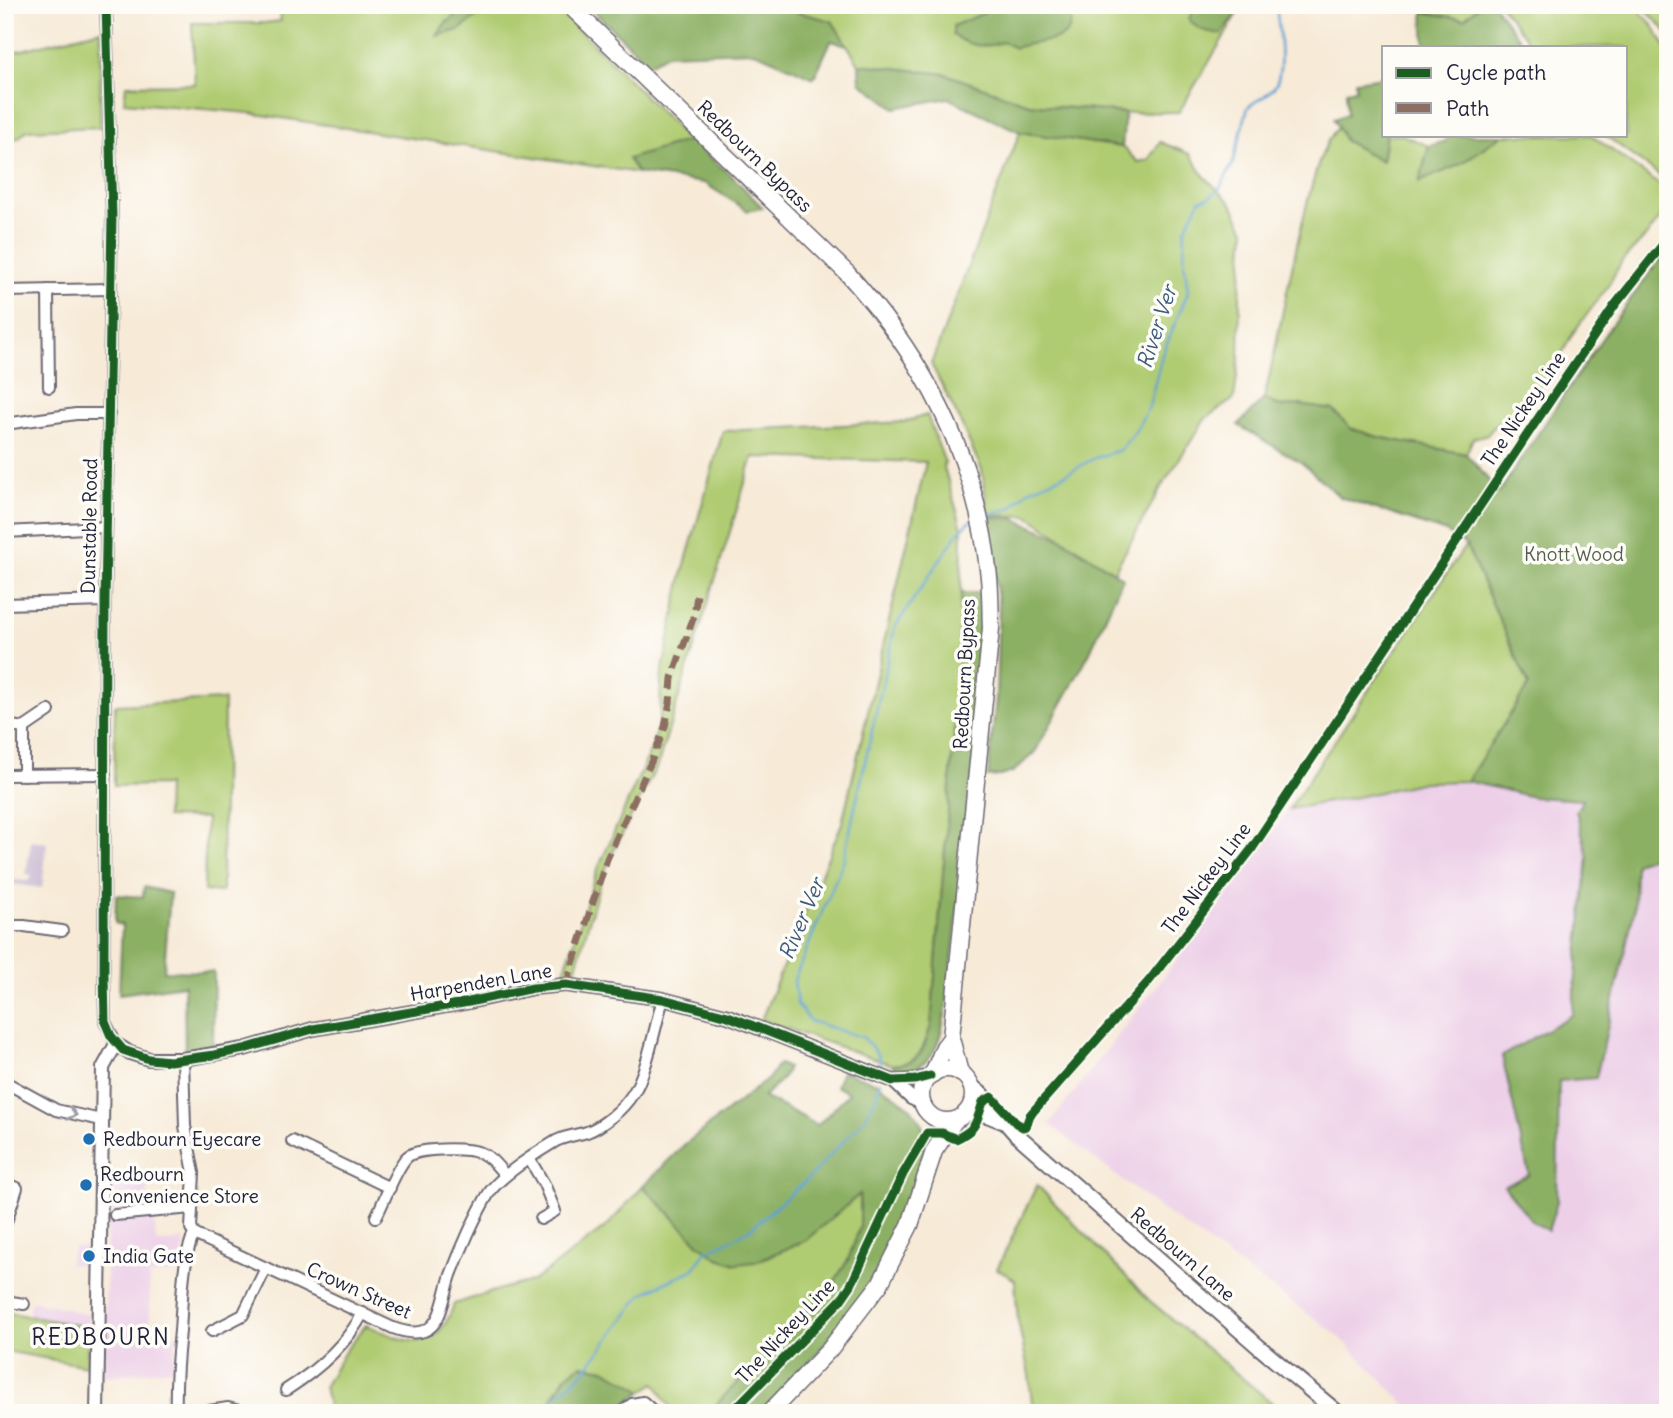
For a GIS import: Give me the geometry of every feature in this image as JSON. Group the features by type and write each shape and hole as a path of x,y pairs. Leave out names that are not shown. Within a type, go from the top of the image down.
{"main road":[{"name":"Redbourn Bypass","path":"569,5 870,298 895,329 923,372 956,440 983,531 989,571 991,628 951,1038 965,1079"},
{"name":"Redbourn Bypass","path":"931,1075 951,1038"},
{"path":"769,1413 830,1349 880,1284 910,1225 934,1151 972,1099 965,1079 949,1070 931,1075 921,1091 934,1151"},
{"name":"Redbourn Lane","path":"965,1079 1003,1122 1338,1413"},
{"path":"926,1109 942,1121 960,1116"},
{"name":"Redbourn Lane","path":"960,1116 987,1115 1003,1122"}],"street":[{"name":"Dunstable Road","path":"106,5 112,216 105,601 105,1022 116,1044"},
{"path":"5,291 110,289"},
{"path":"48,290 49,387"},
{"path":"5,424 69,414 109,414"},
{"path":"5,531 106,527"},
{"path":"5,604 105,601"},
{"path":"5,725 24,727 49,711"},
{"path":"24,727 24,775"},
{"path":"5,775 104,774"},
{"path":"5,926 62,931"},
{"name":"Harpenden Lane","path":"116,1044 130,1053 149,1059 183,1059 244,1049 313,1029 533,988 566,985 663,999 728,1016 888,1079 926,1109"},
{"path":"376,1217 406,1158 415,1152 479,1152 488,1157 505,1175 558,1140 591,1131 621,1109 634,1094 641,1077 663,999"},
{"path":"97,1413 108,1215 101,1120 103,1068 116,1044"},
{"path":"176,1413 175,1374 181,1305 194,1234 191,1228 194,1163 185,1126 183,1059"},
{"name":"Harpenden Lane","path":"888,1079 915,1080 931,1075"},
{"path":"5,1082 56,1110 101,1120"},
{"path":"292,1141 390,1188"},
{"path":"530,1160 555,1211 541,1219"},
{"name":"Crown Street","path":"194,1234 405,1332 414,1333 432,1326 442,1311 451,1276 485,1200 505,1175"},
{"path":"5,1184 17,1188 5,1225"},
{"path":"108,1215 192,1208"},
{"path":"212,1331 243,1315 266,1268"},
{"path":"5,1301 24,1304"},
{"path":"285,1390 321,1364 346,1338 363,1313"},
{"path":"620,1413 638,1402 647,1404 655,1413"},
{"path":"197,1413 228,1408 247,1413"}],"shaded area":[{"path":"1668,249 1668,1413 1414,1413 1339,1336 1143,1196 1049,1124 1256,858 1609,328"},
{"path":"31,841 47,843 42,888 5,883 5,879 27,881 31,878 32,875 26,874"},
{"path":"147,1181 148,1209 107,1212 106,1182"},
{"path":"154,1213 156,1243 185,1240 179,1273 149,1275 150,1325 135,1326 135,1336 178,1334 172,1369 104,1376 107,1217"},
{"name":"India Gate","path":"74,1247 93,1248 93,1266 68,1264"},
{"path":"32,1301 90,1314 88,1327 28,1316"}],"green space":[{"path":"279,5 467,5 444,25 493,5 552,5 689,140 629,159 638,173 249,113 124,102 126,85 195,84 192,23 281,21"},
{"path":"467,5 493,5 459,30 437,36 444,25"},
{"path":"587,5 769,5 832,21 847,45 831,41 814,78 753,51 667,54 649,64"},
{"path":"769,5 1243,5 1179,112 1125,113 1029,104 945,74 859,64 832,21"},
{"path":"988,5 1067,5 1071,19 1069,28 1064,35 1056,39 1015,48 1003,42 983,46 971,44 953,35 953,26 984,13"},
{"path":"1196,5 1234,5 1236,13 1221,34 1199,28 1192,23 1189,19"},
{"path":"1422,5 1480,5 1464,19 1423,12"},
{"path":"1480,5 1494,5 1524,46 1425,46 1423,12 1464,19"},
{"path":"1500,5 1634,5 1652,24 1668,51 1668,182 1606,136 1628,136 1628,46 1532,46"},
{"path":"1641,5 1668,5 1668,33"},
{"path":"101,30 100,127 27,130 18,138 5,140 5,52"},
{"path":"859,64 945,74 1029,104 1125,113 1122,147 1020,132 948,98 895,108 860,82"},
{"path":"1382,77 1382,136 1386,136 1382,161 1345,141 1334,119 1347,114 1346,91 1356,89 1355,81"},
{"path":"1338,127 1345,141 1382,161 1386,136 1404,136 1429,146 1420,182 1500,136 1592,136 1668,191 1668,208 1622,261 1607,288 1573,333 1553,370 1516,421 1497,423 1488,434 1473,438 1466,454 1378,437 1349,428 1333,410 1299,405 1282,407 1264,399 1308,200 1323,152"},
{"path":"1020,132 1122,147 1138,162 1148,160 1160,142 1190,154 1205,177 1232,204 1245,230 1239,360 1234,399 1206,418 1160,489 1114,572 1028,516 988,515 982,470 931,364"},
{"path":"1446,136 1501,136 1459,165 1419,182 1429,146 1446,141"},
{"path":"689,140 732,176 763,208 748,211 704,183 638,173 628,159"},
{"name":"Knott Wood","path":"1668,249 1668,852 1635,863 1634,911 1596,1078 1559,1081 1557,1202 1548,1231 1532,1221 1504,1186 1529,1175 1502,1056 1572,1015 1588,856 1576,811 1583,800 1533,797 1467,781 1529,685 1466,545 1446,532 1340,497 1302,463 1238,425 1264,399 1282,407 1299,405 1333,410 1350,428 1378,437 1466,454 1499,492 1609,328"},
{"path":"927,415 945,463 943,464 962,528 960,659 931,1026 920,1054 910,1061 893,1065 761,1020 842,823 926,462 753,457 658,764 611,856 599,886 573,978 563,975 596,873 652,747 660,717 661,679 682,575 723,431 904,422"},
{"path":"988,517 1012,518 1060,538 1123,578 1089,654 1035,752 1013,772 988,777 996,698 999,608"},
{"path":"1466,545 1529,685 1467,781 1424,782 1289,809"},
{"path":"961,593 981,593 983,630 977,743 947,1004 942,1030 928,1059 908,1071 894,1073 893,1065 903,1064 920,1054 931,1026 960,659"},
{"path":"224,700 222,892 204,891 206,818 166,817 167,785 114,786 115,705"},
{"path":"144,887 170,893 164,971 214,972 213,1049 185,1051 184,985 119,994 122,925 115,923 116,895 143,897"},
{"path":"779,1064 788,1068 782,1079 763,1097 817,1126 849,1093 836,1086 842,1071 877,1083 910,1107 922,1123 925,1144 922,1171 891,1247 863,1298 799,1375 760,1413 708,1413 831,1287 848,1260 860,1227 860,1194 805,1241 755,1262 736,1264 718,1258 699,1244 643,1186 684,1145 768,1079"},
{"path":"1037,1185 1150,1301 1284,1413 1033,1413 1029,1375 1018,1321 1015,1280 997,1269"},
{"path":"643,1186 699,1244 804,1241 861,1193 860,1227 848,1260 831,1287 708,1413 674,1413 655,1383 643,1391 604,1369 581,1365 565,1377 544,1413 330,1413 324,1387 346,1350 366,1325 407,1340 429,1339 447,1321 454,1304 532,1281 608,1225"},
{"path":"5,1312 88,1327 87,1366 5,1351"},
{"path":"581,1365 604,1369 643,1391 611,1413 544,1413 565,1377"}],"waterway":[{"name":"River Ver","path":"988,515 1011,508 1029,490 1095,458 1120,450 1135,432 1149,406 1162,355 1188,292 1184,260 1185,229 1200,200 1210,197 1220,188 1233,163 1248,107 1268,93 1278,80 1280,48 1276,5"},
{"name":"River Ver","path":"881,1072 879,1056 864,1038 810,1021 797,1004 794,980 843,862 895,627 958,533 972,519"},
{"name":"River Ver","path":"547,1413 554,1398 584,1372 642,1294 694,1269 705,1252 748,1231 807,1180 865,1118 876,1098 880,1082"}],"marked path":[{"path":"566,985 607,859 665,727 672,678 694,616 697,595"}],"cycle path":[{"path":"106,5 112,216 105,601 104,973 105,1022 111,1036 123,1050 149,1059 170,1061 244,1049 313,1029 533,988 566,985 663,999 728,1016 893,1081 930,1076"},
{"name":"The Nickey Line","path":"731,1413 840,1301 851,1285 903,1174 927,1133 942,1133 956,1139 975,1125 983,1102 992,1097 1016,1123 1026,1126 1030,1115 1149,981 1251,850 1615,305 1668,238"}],"place":[{"name":"Redbourn Eyecare","path":"89,1139"},
{"name":"Redbourn Convenience Store","path":"86,1185"},
{"name":"India Gate","path":"89,1256"}],"district":[{"name":"REDBOURN","path":"101,1337"}]}
